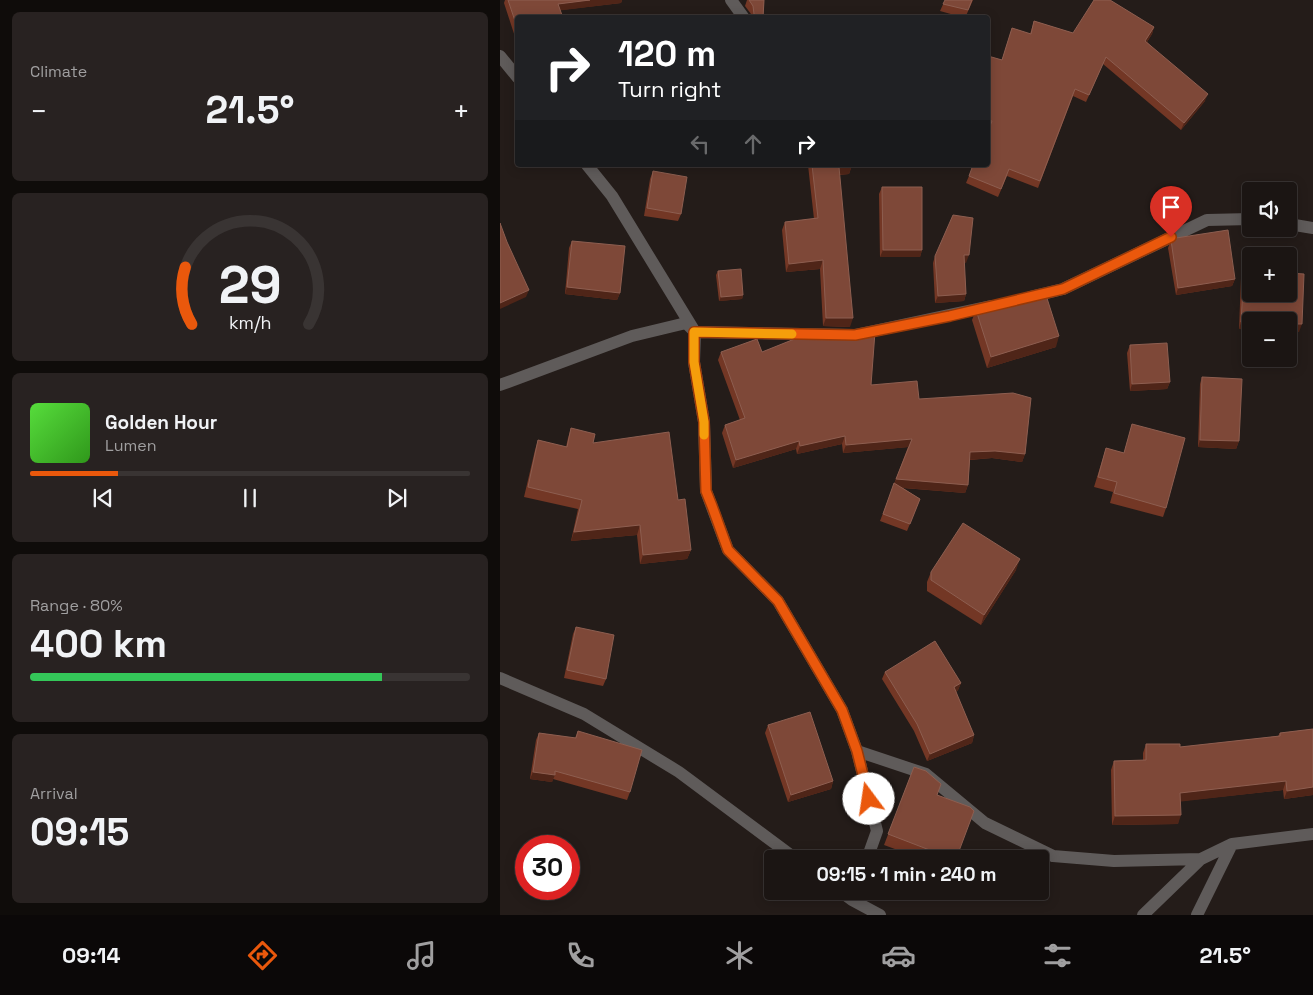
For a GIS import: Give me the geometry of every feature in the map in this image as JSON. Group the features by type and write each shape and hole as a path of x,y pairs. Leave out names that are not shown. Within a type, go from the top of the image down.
{"street":[{"path":"731,0 742,15"},
{"path":"500,56 515,74"},
{"path":"589,167 612,196 694,332 694,362 704,422 706,491 728,550 778,601 842,710 857,751 877,831 870,850"},
{"path":"500,386 632,336 686,323 694,332 855,335 969,312 1063,289 1207,220 1242,219"},
{"path":"1297,225 1313,228"},
{"path":"500,678 584,714 679,772 784,850"},
{"path":"857,751 926,774 985,824 1053,856 1114,861 1202,859"},
{"path":"1143,915 1202,859 1232,844 1313,834"},
{"path":"1197,915 1232,844"},
{"path":"859,900 880,915"}],"building":[{"path":"508,0 590,0 558,4 562,15 515,15 515,21"},
{"path":"749,0 764,0 763,15 753,15 753,6"},
{"path":"945,0 972,0 968,10 943,4"},
{"path":"1094,0 1110,0 1154,27 1145,41 1208,94 1184,123 1106,57 1089,95 1075,89 1040,181 1009,169 1001,189 969,176 972,167 990,167 990,126 992,121 990,120 990,57 1002,60 1012,28 1031,34 1034,21 1073,33"},
{"path":"812,167 839,167 853,318 826,318 823,260 789,264 785,222 818,218"},
{"path":"653,171 687,177 681,214 647,208"},
{"path":"882,187 922,187 922,250 883,250"},
{"path":"953,215 973,218 969,255 964,255 966,294 938,296 935,256"},
{"path":"500,223 529,290 500,303"},
{"path":"1228,230 1235,279 1178,288 1171,240"},
{"path":"572,241 625,246 620,293 567,287"},
{"path":"741,269 743,295 721,297 718,271"},
{"path":"1297,274 1304,274 1302,324 1297,324 1297,312 1242,312 1241,322 1242,302 1297,302"},
{"path":"1045,292 1059,336 991,357 976,310"},
{"path":"875,332 871,385 917,381 919,399 1013,393 1031,398 1025,454 995,451 970,452 968,485 896,479 912,439 846,445 845,436 800,446 799,441 736,460 725,425 745,418 721,352 757,339 762,352 807,334 858,335"},
{"path":"1167,343 1170,382 1132,384 1130,345"},
{"path":"1202,377 1242,379 1239,441 1200,440"},
{"path":"1132,424 1185,438 1166,508 1114,493 1117,482 1098,477 1106,448 1124,453"},
{"path":"571,428 595,434 593,443 669,432 678,500 685,499 691,550 643,555 640,525 574,532 582,500 528,487 538,440 567,447"},
{"path":"894,483 920,499 910,524 883,514"},
{"path":"963,523 1020,559 984,615 931,580 931,572"},
{"path":"576,627 614,635 606,679 567,670"},
{"path":"935,641 961,683 954,687 974,735 930,754 917,724 885,672"},
{"path":"810,712 833,781 791,795 768,725"},
{"path":"1313,729 1313,787 1287,791 1286,781 1180,793 1181,815 1115,816 1114,761 1146,760 1146,744 1180,744 1180,747 1280,736 1280,733"},
{"path":"578,731 642,750 630,792 555,771 555,775 533,772 539,733 576,738"},
{"path":"914,767 926,771 941,784 937,795 970,807 974,811 959,850 930,850 888,834"}],"slow traffic":[{"path":"704,435 704,422 694,362 694,332 792,334"}],"route":[{"path":"869,799 857,751 842,710 778,601 728,550 706,491 704,422 694,362 694,332 855,335 969,312 1063,289 1171,237"}]}
